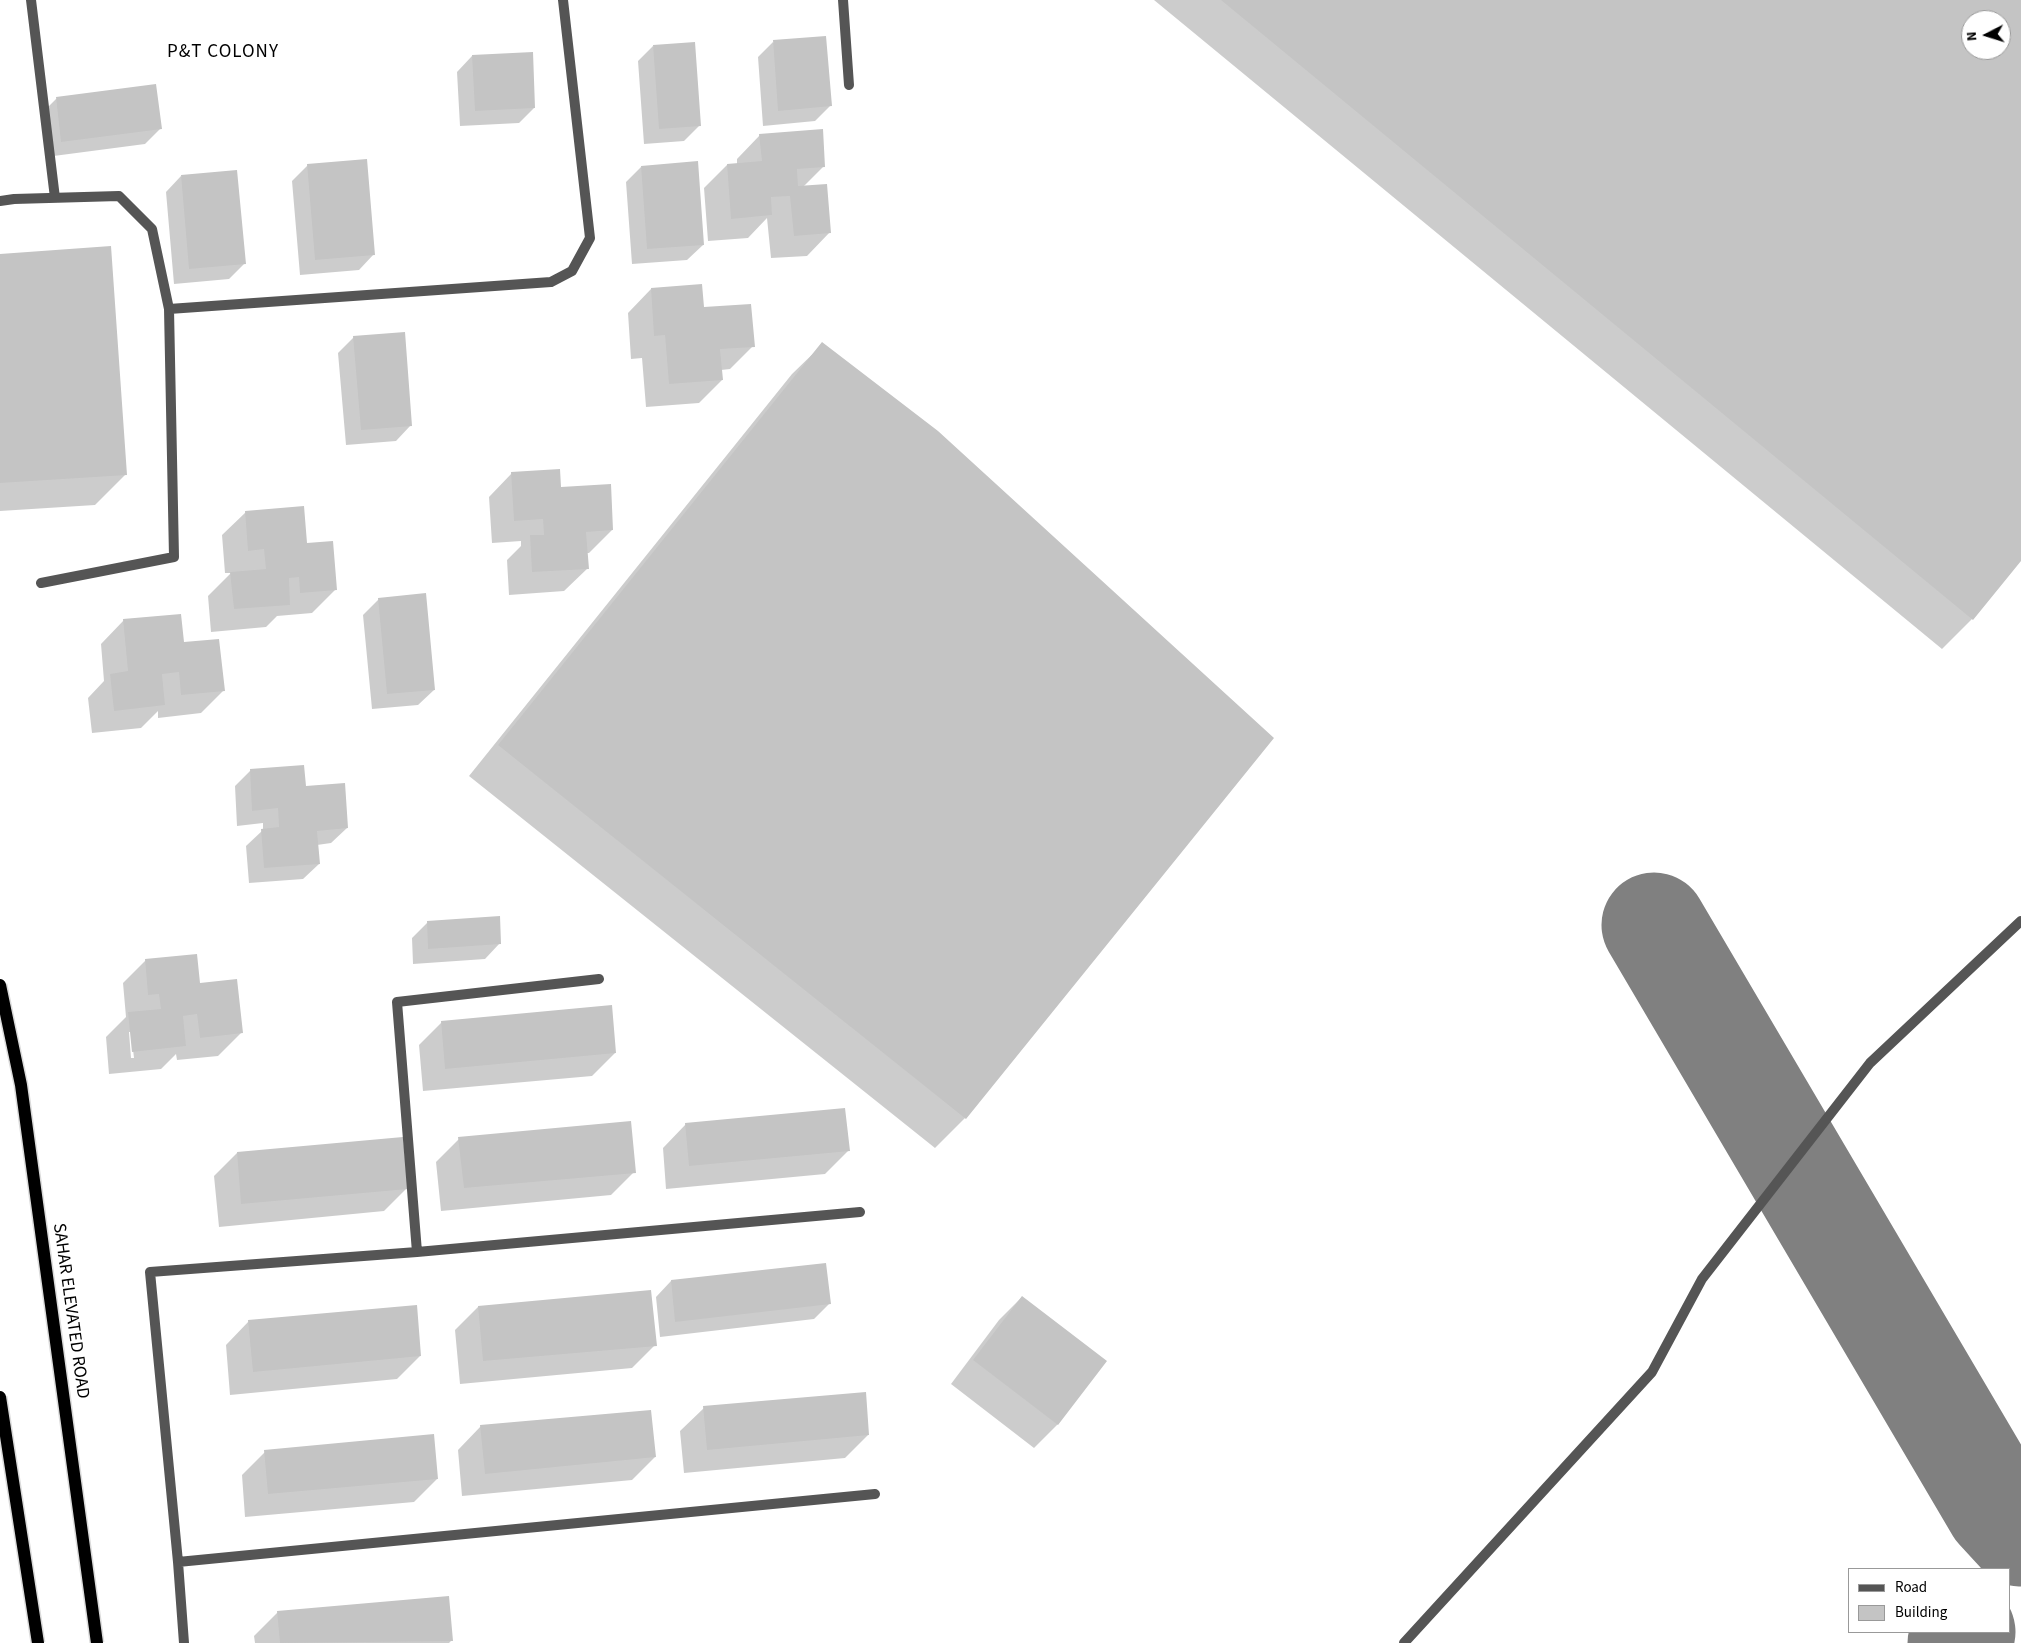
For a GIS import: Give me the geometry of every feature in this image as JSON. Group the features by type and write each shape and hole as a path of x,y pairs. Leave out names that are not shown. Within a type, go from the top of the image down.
{"main road":[{"name":"SAHAR ELEVATED ROAD","path":"0,985 21,1085 97,1643"},
{"path":"0,1397 38,1643"}],"street":[{"path":"31,0 54,198"},
{"path":"169,309 551,282 572,271 590,238 563,0"},
{"path":"843,0 849,86"},
{"path":"0,201 119,196 152,229 169,309 174,557 41,582"},
{"path":"1404,1643 1652,1372 1702,1280 1870,1063 2021,921"},
{"path":"417,1252 397,1002 599,979"},
{"path":"184,1643 150,1272 417,1252 860,1212"},
{"path":"178,1562 875,1494"}],"building":[{"path":"1221,0 2021,0 2021,561 1973,620"},
{"path":"826,36 832,106 778,111 773,40"},
{"path":"695,42 701,126 659,129 653,45"},
{"path":"533,52 535,108 475,111 472,55"},
{"path":"156,84 162,129 61,142 56,97"},
{"path":"823,129 825,167 797,169 798,186 827,184 831,233 794,236 790,196 771,197 772,215 731,219 727,164 762,161 759,134"},
{"path":"367,159 375,255 315,260 307,164"},
{"path":"698,161 704,245 647,249 641,166"},
{"path":"237,170 246,264 189,269 181,175"},
{"path":"111,246 127,475 0,483 0,254"},
{"path":"702,284 704,307 751,304 755,347 720,349 723,380 669,384 665,335 654,336 651,288"},
{"path":"405,332 412,426 361,430 353,336"},
{"path":"822,342 938,431 1274,738 966,1119 498,745"},
{"path":"560,469 561,487 611,484 613,530 586,532 589,569 532,572 530,535 544,535 543,519 514,521 511,472"},
{"path":"304,506 307,543 333,541 337,590 300,593 299,577 289,578 290,605 234,609 230,572 266,569 264,549 248,551 245,511"},
{"path":"426,593 435,690 387,694 378,598"},
{"path":"181,614 184,642 219,639 225,691 181,695 179,672 162,674 165,705 114,711 110,674 128,671 123,619"},
{"path":"304,765 306,786 345,783 348,828 317,831 320,864 264,868 261,829 279,827 278,808 252,811 250,769"},
{"path":"500,916 501,944 428,949 427,921"},
{"path":"197,954 200,983 237,979 243,1033 200,1038 197,1014 183,1016 186,1046 132,1052 128,1012 161,1009 159,994 148,995 145,959"},
{"path":"612,1005 616,1053 445,1069 441,1021"},
{"path":"845,1108 850,1151 689,1166 685,1123"},
{"path":"631,1121 636,1173 464,1188 458,1137"},
{"path":"403,1137 408,1189 241,1204 237,1152"},
{"path":"826,1263 831,1304 675,1322 671,1280"},
{"path":"651,1290 657,1346 483,1361 478,1306"},
{"path":"1022,1296 1107,1361 1058,1425 973,1360"},
{"path":"417,1305 421,1356 253,1372 248,1320"},
{"path":"866,1392 869,1435 707,1450 703,1406"},
{"path":"651,1410 656,1457 485,1474 480,1425"},
{"path":"434,1434 438,1479 268,1494 264,1450"},
{"path":"449,1596 453,1641 280,1643 277,1611"}],"taxiway":[{"path":"1654,925 1998,1509 2021,1534"},
{"path":"1960,1643 1963,1633"}],"district":[{"name":"P&T COLONY","path":"223,53"}]}
